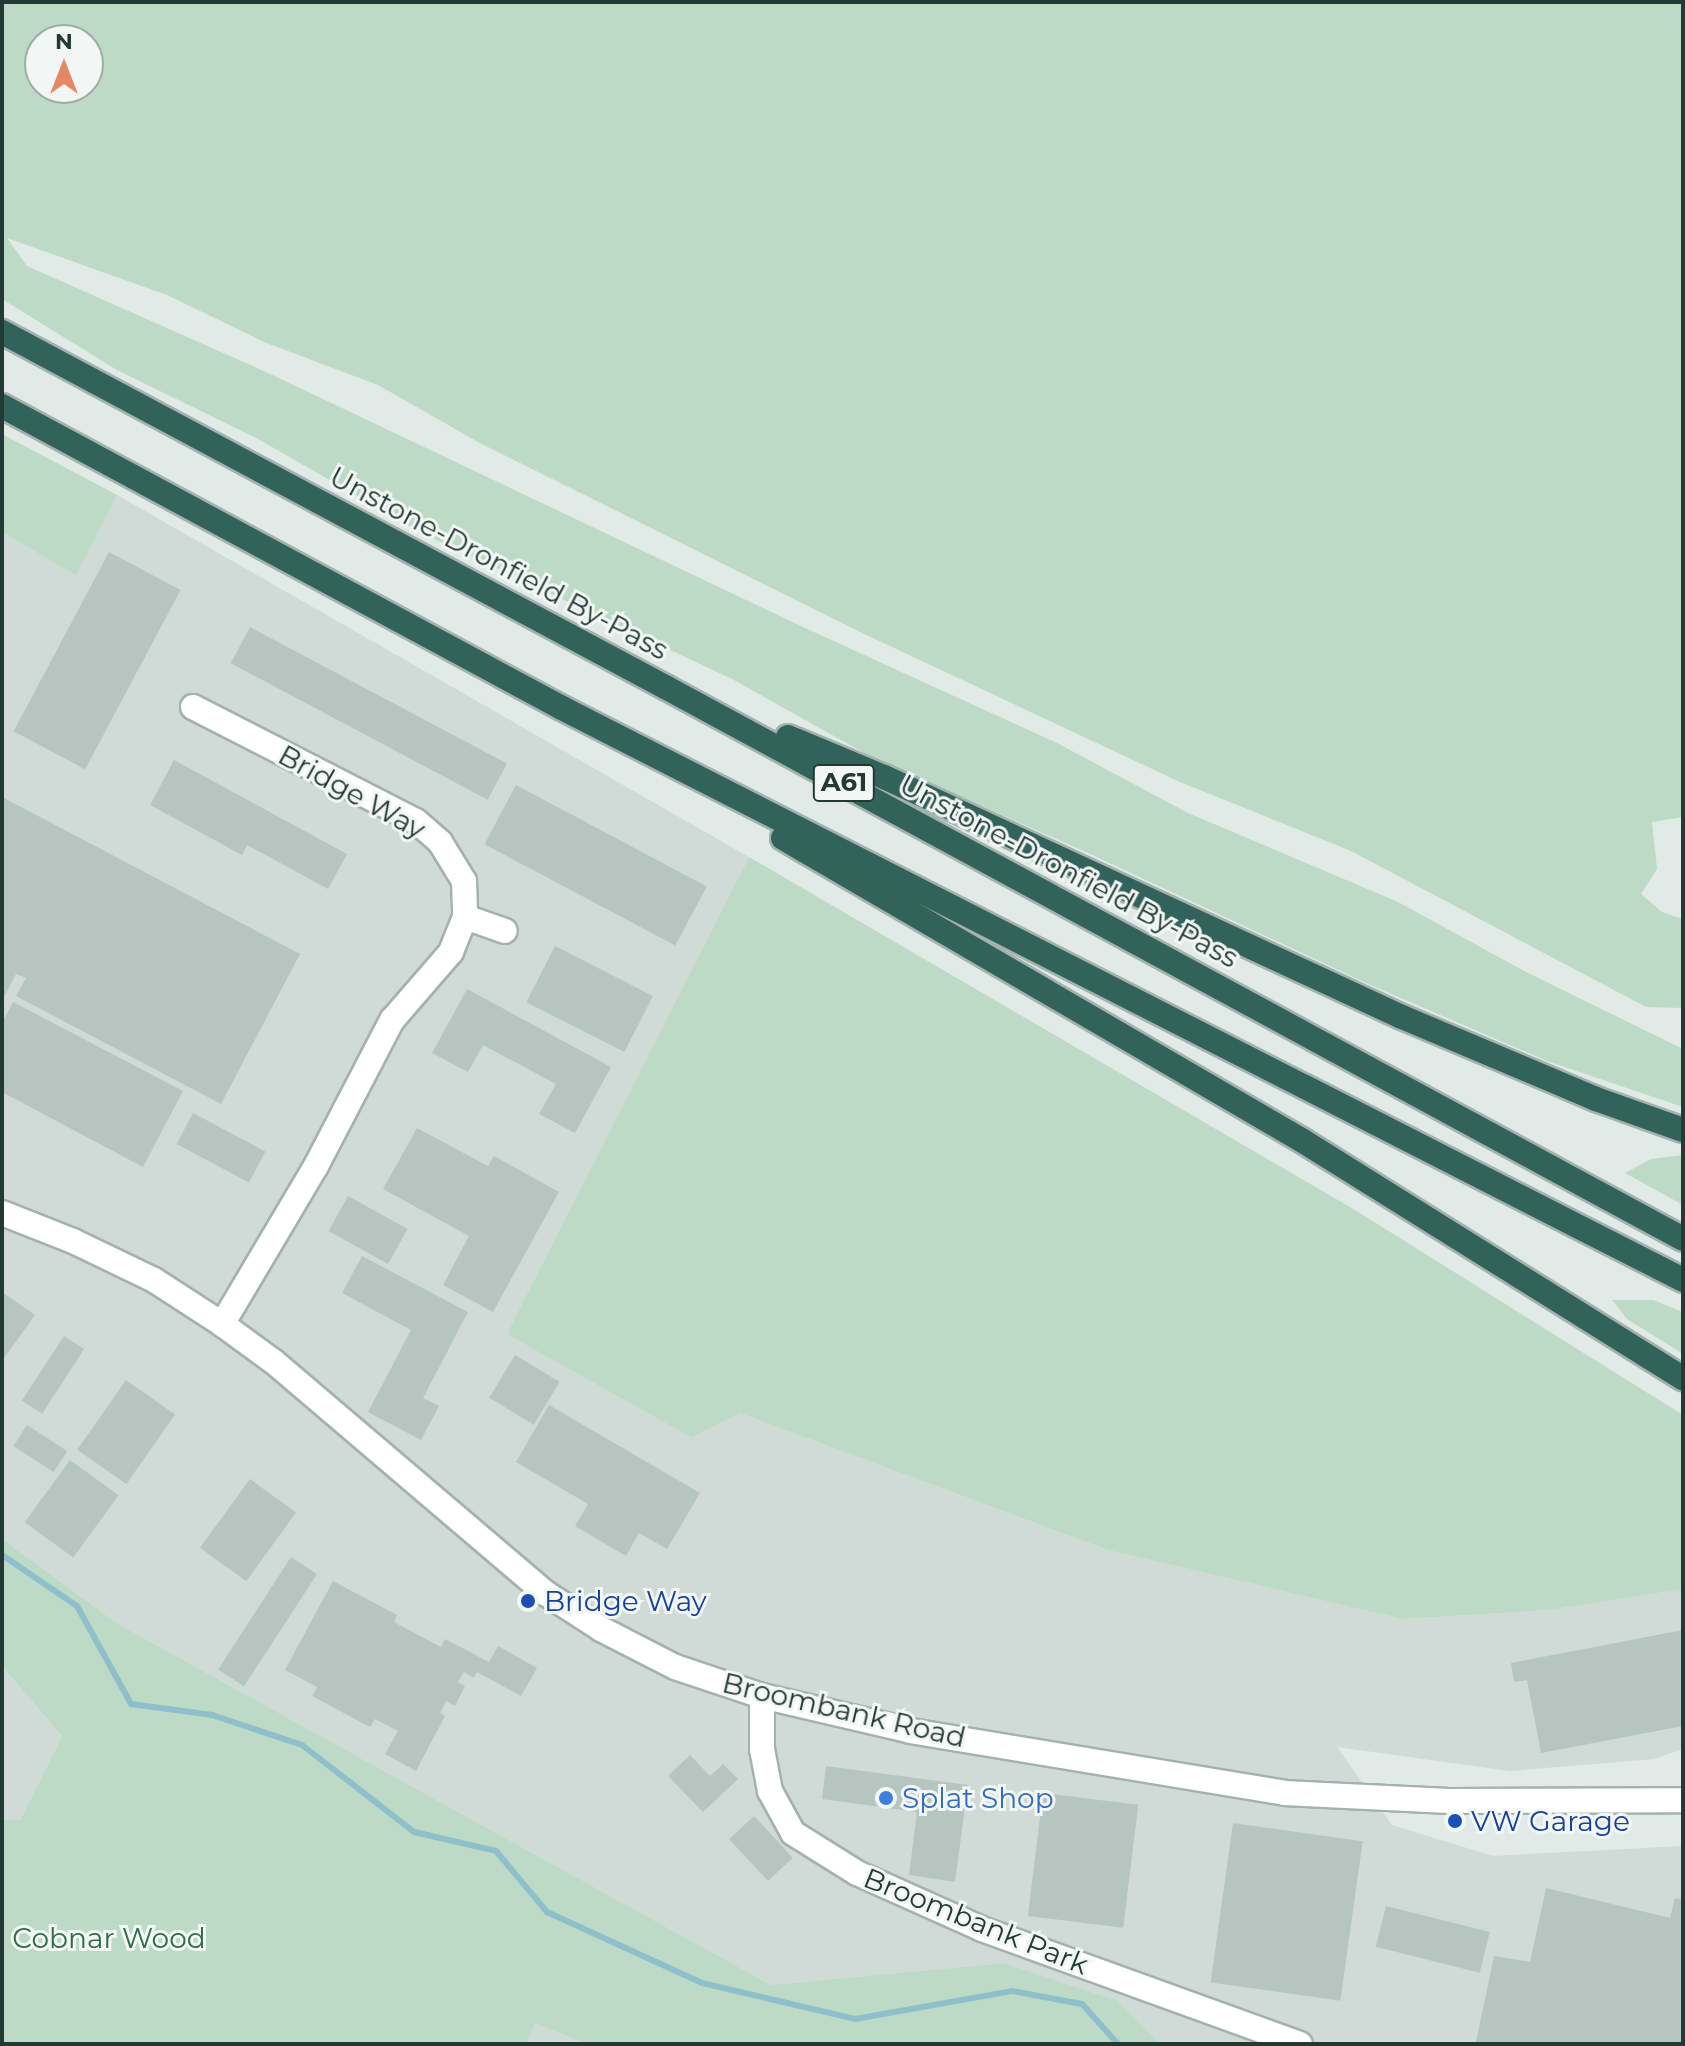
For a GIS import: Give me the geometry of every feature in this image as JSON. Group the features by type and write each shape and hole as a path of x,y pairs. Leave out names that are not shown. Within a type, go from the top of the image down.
{"highway":[{"name":"Unstone-Dronfield By-Pass","path":"2,332 667,688 1683,1239"},
{"name":"A61","path":"2,406 562,708 1683,1280"},
{"name":"A61","path":"667,688 884,777 1402,1017 1596,1099 1683,1130"},
{"name":"A61","path":"562,708 1303,1141 1683,1378"}],"street":[{"name":"Bridge Way","path":"193,707 416,821 440,842 464,881 465,917 451,952 392,1020 316,1166 222,1324"},
{"path":"465,917 505,931"},
{"name":"Broombank Road","path":"2,1213 73,1241 144,1275 222,1324 274,1362 547,1594 601,1629 675,1667 762,1696 911,1731 1284,1793 1449,1801 1683,1800"},
{"name":"Broombank Park","path":"762,1696 762,1749 770,1791 793,1833 857,1873 982,1929 1300,2044"}],"shaded area":[{"path":"117,495 749,857 508,1333 740,1413 1108,1550 1403,1619 1549,1610 1683,1589 1683,1749 1654,1759 1510,1771 1337,1747 1392,1825 1493,1856 1683,1846 1683,2044 1161,2044 1116,2000 1004,1963 771,1985 118,1624 2,1539 2,532 75,574"},
{"path":"2,1666 62,1736 20,1820 2,1820"},
{"path":"534,2022 587,2044 526,2044"}],"green space":[{"path":"2,2 1683,2 1683,817 1652,822 1657,869 1641,894 1662,912 1683,919 1683,1008 1646,1007 1351,851 1180,782 860,632 478,442 378,385 264,342 167,295 7,238 27,266 266,372 803,627 1057,743 1188,813 1398,902 1526,972 1683,1049 1683,1107 1547,1061 1366,983 1086,852 875,759 734,680 424,534 258,439 117,370 2,299"},
{"path":"2,434 117,495 76,575 2,532"},
{"path":"749,857 1355,1210 1683,1415 1683,1589 1549,1610 1403,1619 1108,1550 740,1413 691,1437 507,1334"},
{"path":"1683,1155 1683,1205 1625,1173 1651,1159"},
{"path":"1612,1300 1653,1300 1683,1312 1683,1354 1627,1319"},
{"name":"Cobnar Wood","path":"2,1539 118,1624 771,1985 1004,1963 1116,2000 1161,2044 587,2044 535,2023 526,2044 2,2044 2,1820 20,1820 62,1736 2,1666"}],"building":[{"path":"109,552 181,590 85,769 14,731"},
{"path":"250,627 507,764 488,800 231,663"},
{"path":"174,760 347,854 328,889 247,845 242,855 150,805"},
{"path":"516,785 707,886 675,946 485,844"},
{"path":"2,797 300,954 221,1104 16,996 26,978 16,974 2,1001"},
{"path":"555,946 653,996 624,1052 526,1002"},
{"path":"467,989 611,1067 575,1133 539,1114 556,1084 483,1045 468,1072 432,1053"},
{"path":"13,1002 183,1091 143,1167 2,1092 2,1023"},
{"path":"193,1113 265,1151 249,1182 177,1144"},
{"path":"417,1128 488,1166 494,1156 559,1192 493,1312 443,1285 469,1236 383,1189"},
{"path":"348,1196 407,1229 388,1264 329,1231"},
{"path":"362,1256 468,1312 423,1398 439,1406 421,1440 368,1412 411,1330 342,1293"},
{"path":"2,1292 35,1315 2,1361"},
{"path":"64,1336 84,1349 42,1414 22,1401"},
{"path":"515,1355 560,1382 534,1425 489,1398"},
{"path":"126,1380 175,1414 126,1484 77,1450"},
{"path":"549,1405 700,1493 667,1549 639,1533 626,1556 575,1526 588,1504 516,1462"},
{"path":"27,1425 67,1451 54,1472 13,1446"},
{"path":"70,1460 119,1495 73,1558 25,1522"},
{"path":"250,1479 296,1513 246,1581 200,1548"},
{"path":"291,1557 317,1574 244,1686 218,1669"},
{"path":"333,1581 397,1615 394,1622 441,1647 445,1639 489,1662 498,1646 537,1668 521,1696 477,1672 474,1678 464,1672 458,1682 465,1686 455,1706 446,1701 440,1713 445,1716 416,1771 385,1754 398,1731 375,1719 370,1727 312,1696 317,1687 285,1670"},
{"path":"1683,1630 1683,1726 1541,1753 1527,1680 1514,1682 1511,1663"},
{"path":"690,1755 710,1776 723,1764 738,1779 703,1812 668,1776"},
{"path":"826,1766 968,1785 955,1882 909,1875 917,1812 822,1799"},
{"path":"1043,1793 1138,1805 1123,1928 1028,1916"},
{"path":"754,1816 793,1858 768,1881 729,1839"},
{"path":"1233,1823 1363,1841 1340,2001 1211,1982"},
{"path":"1546,1888 1670,1918 1675,1898 1683,1900 1683,2044 1476,2042 1494,1956 1530,1962"},
{"path":"1386,1906 1490,1932 1480,1973 1376,1947"}],"waterway":[{"path":"2,1555 77,1606 131,1704 212,1715 302,1745 414,1832 496,1851 547,1912 702,1983 855,2019 1012,1991 1082,2004 1118,2044"}],"place":[{"name":"Bridge Way","path":"528,1601"},
{"name":"Splat Shop","path":"886,1798"},
{"name":"VW Garage","path":"1455,1821"}]}
